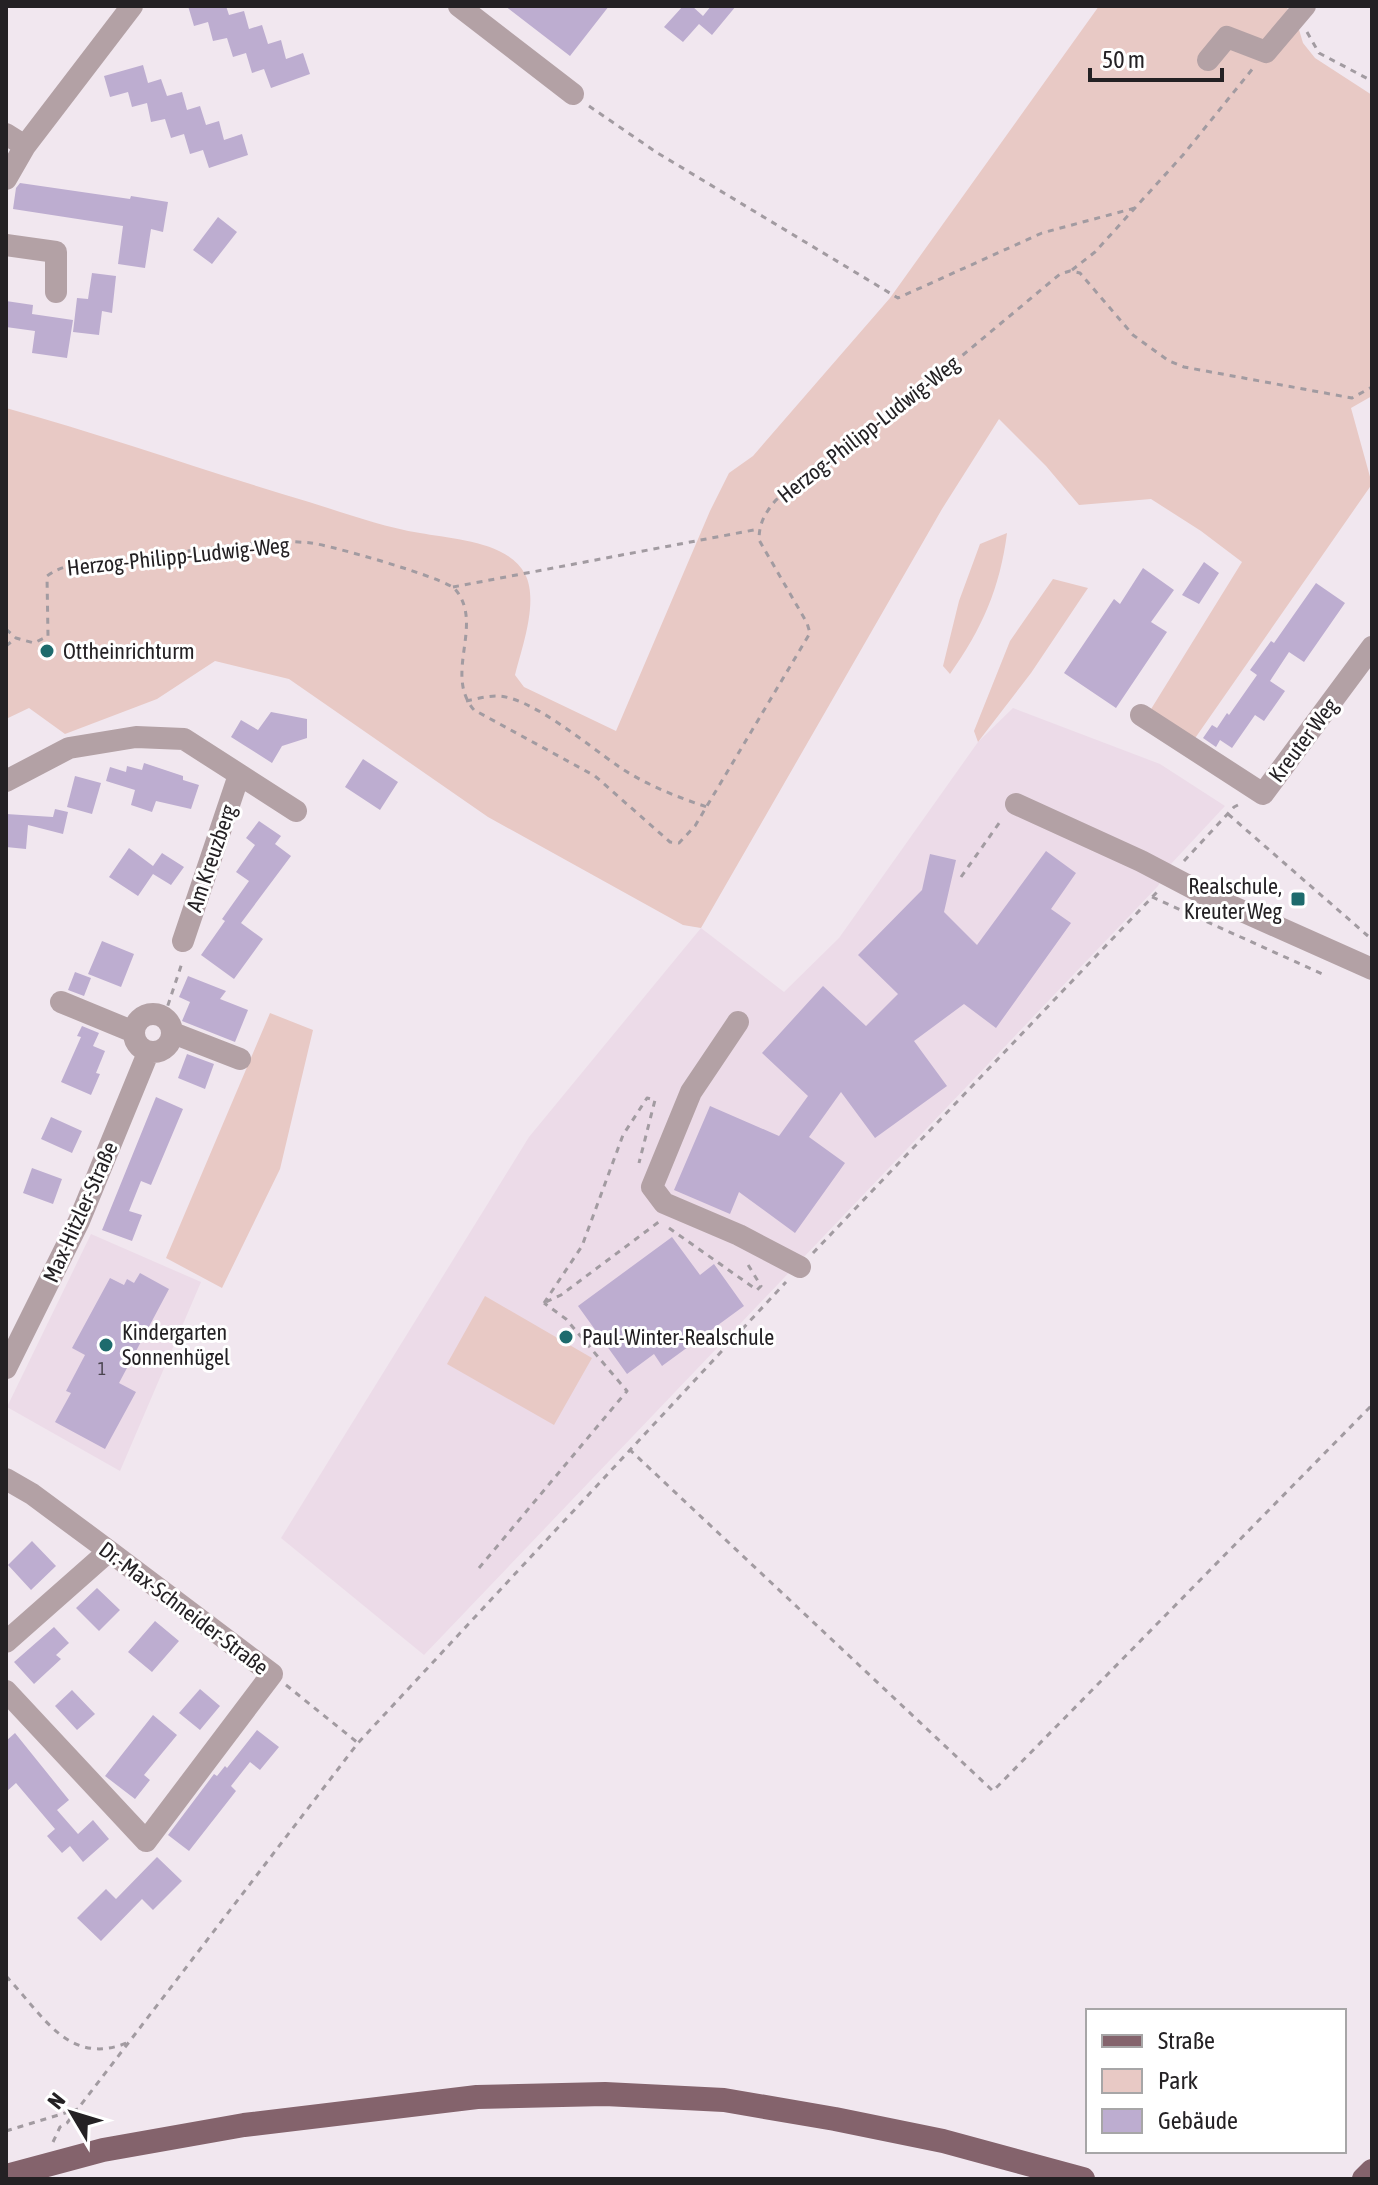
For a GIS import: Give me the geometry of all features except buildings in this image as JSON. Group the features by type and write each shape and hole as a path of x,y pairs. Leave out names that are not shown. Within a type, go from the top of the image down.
{"main road":[{"path":"6,2176 170,2136 244,2125 477,2097 605,2094 724,2100 835,2119 943,2141 1083,2179"},
{"path":"1364,2179 1372,2171"}],"street":[{"path":"6,179 25,146 132,6"},
{"path":"459,6 573,94"},
{"path":"1208,60 1227,37 1266,52 1303,10"},
{"path":"6,134 25,146"},
{"path":"6,245 56,252 56,292"},
{"name":"Kreuter Weg","path":"1141,715 1263,794 1372,647"},
{"name":"Am Kreuzberg","path":"6,781 69,748 136,737 184,739 296,811"},
{"name":"Am Kreuzberg","path":"183,941 239,775"},
{"path":"1016,804 1141,861 1204,894 1372,969"},
{"path":"61,1002 134,1032"},
{"path":"148,1053 138,1046 134,1032 143,1016 155,1014 168,1025 240,1059"},
{"path":"738,1022 691,1092 652,1187 664,1203 739,1235 800,1267"},
{"name":"Max-Hitzler-Straße","path":"6,1368 79,1221 148,1053 165,1049 168,1025"},
{"name":"Dr.-Max-Schneider-Straße","path":"6,1479 32,1494 272,1674"},
{"path":"6,1642 109,1551"},
{"path":"6,1691 146,1841 272,1674"}],"path":[{"path":"1303,10 1310,39 1319,53 1372,81"},
{"name":"Herzog-Philipp-Ludwig-Weg","path":"759,529 776,500 915,395 1060,274 1070,271 1095,252 1183,155 1266,52"},
{"path":"573,94 656,152 898,298 1042,233 1135,208"},
{"path":"1070,271 1080,273 1133,335 1153,352 1184,367 1352,398 1372,387"},
{"path":"759,529 759,540 810,633 707,807 679,843 670,842 595,776 474,710 466,701 460,669 465,612 453,587 759,529"},
{"name":"Herzog-Philipp-Ludwig-Weg","path":"16,638 34,643 48,636 47,576 55,570 85,562 272,542 311,543 381,561 453,587"},
{"path":"6,629 16,638 6,646"},
{"path":"466,701 497,696 512,698 564,727 620,768 679,798 707,807"},
{"path":"961,877 1009,809 1016,804"},
{"path":"1228,814 1368,936"},
{"path":"1260,841 1261,847"},
{"path":"1152,897 1327,976"},
{"path":"168,1025 184,965 183,941"},
{"path":"544,1303 582,1246 623,1135 647,1098 655,1100 637,1172"},
{"path":"544,1303 561,1295 660,1221 757,1290 761,1286 736,1244 739,1235"},
{"path":"479,1568 627,1391 566,1319 544,1303"},
{"path":"629,1449 993,1791 1372,1405"},
{"name":"Dr.-Max-Schneider-Straße","path":"133,2040 358,1743 272,1674"},
{"path":"6,1976 72,2044 88,2050 110,2050 133,2040"},
{"path":"43,2166 60,2127 67,2123 133,2040"},
{"path":"6,2131 78,2109"}],"shaded area":[{"name":"Paul-Winter-Realschule","path":"1013,708 1160,764 1225,806 1170,865 1158,886 424,1655 281,1538 529,1137 701,928 784,992 839,938 978,742"},
{"name":"Kindergarten Sonnenhügel","path":"91,1234 201,1282 120,1471 7,1407"}],"green space":[{"path":"1099,6 1284,6 1294,13 1303,43 1315,58 1372,95 1372,396 1351,408 1372,484 1191,744 1148,714 1242,562 1151,499 1079,505 1046,466 999,419 942,509 701,928 683,925 488,817 289,679 215,661 157,699 65,734 29,708 6,719 6,408 364,519 478,543 506,555 525,574 530,597 528,624 515,675 524,687 616,731 729,473 753,456 890,298"},
{"path":"1007,533 1000,572 988,607 950,674 943,666 959,601 980,544"},
{"path":"1053,579 1088,588 1031,673 978,742 974,731 1010,641"},
{"path":"270,1013 313,1030 280,1169 222,1288 166,1258"},
{"path":"485,1296 592,1358 554,1425 447,1364"}],"place":[{"name":"Ottheinrichturm","path":"47,651"},
{"name":"Realschule, Kreuter Weg","path":"1298,899"},
{"name":"Paul-Winter-Realschule","path":"566,1337"},
{"name":"Kindergarten Sonnenhügel","path":"106,1345"}]}
